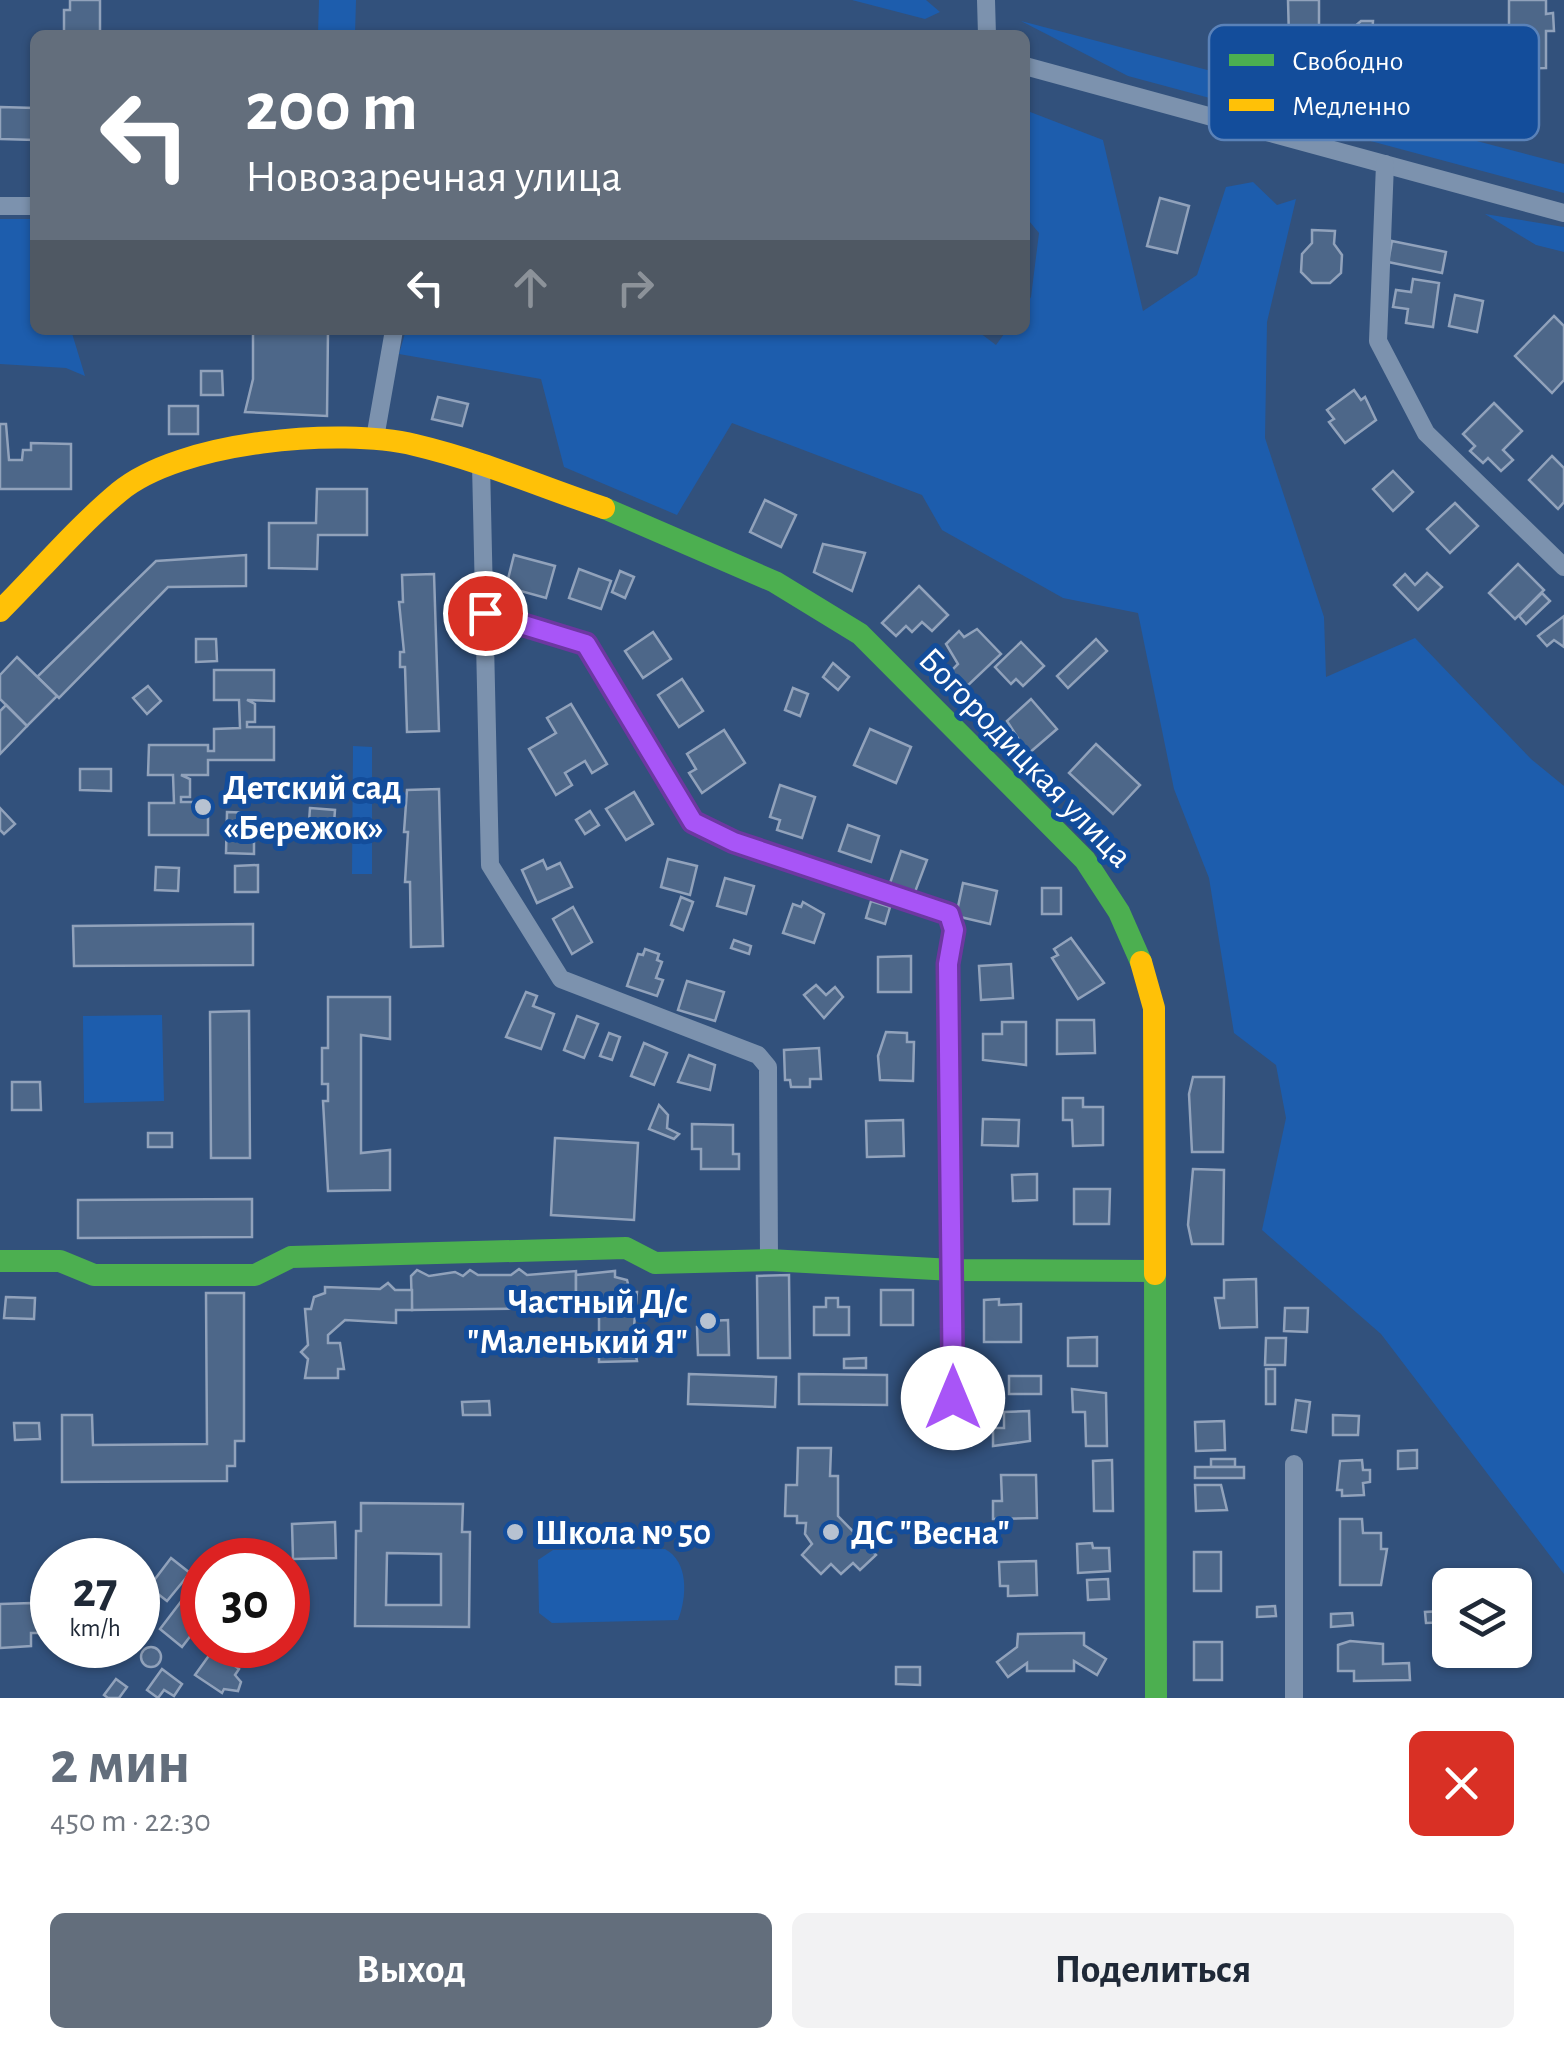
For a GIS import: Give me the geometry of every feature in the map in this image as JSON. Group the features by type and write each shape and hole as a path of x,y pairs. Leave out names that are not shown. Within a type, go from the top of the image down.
{"street":[{"path":"986,0 987,30"},
{"path":"1030,67 1209,116"},
{"path":"1297,140 1564,213"},
{"path":"1385,164 1378,342 1426,434 1564,567"},
{"path":"0,206 30,206"},
{"path":"374,438 393,335"},
{"name":"Богородицкая улица","path":"0,610 121,490 168,464 228,449 374,438 481,464 638,518 776,582 860,634 1086,860 1128,928 1144,963 1154,1008 1156,1698"},
{"path":"481,464 490,865 561,978 758,1056 768,1067 769,1260"},
{"path":"485,613 586,644 693,822 734,842 949,914 954,930 948,964 952,1430"},
{"path":"0,1262 60,1260 94,1275 255,1276 292,1257 403,1251 626,1248 655,1263 769,1260 953,1270 1154,1271"},
{"path":"1294,1464 1294,1698"}],"shaded area":[{"path":"319,0 356,0 355,30 318,30"},
{"path":"852,0 926,0 940,12 925,19"},
{"path":"1021,21 1209,71 1209,98 1128,76"},
{"path":"1030,112 1103,140 1143,311 1197,275 1226,187 1253,182 1277,205 1296,199 1267,322 1265,438 1324,617 1326,677 1415,638 1531,759 1564,786 1564,1574 1381,1334 1262,1230 1286,1118 1276,1065 1234,1033 1209,878 1174,789 1138,613 1063,598 942,530 922,495 732,423 677,515 564,467 541,379 399,354 405,335 983,335 996,345 1003,335 1030,335 1030,298 1039,233 1030,222"},
{"path":"1366,140 1473,140 1564,164 1564,193"},
{"path":"1485,214 1564,227 1564,252 1536,245"},
{"path":"0,219 30,219 30,335 73,335 85,376 66,368 0,364"},
{"path":"353,746 372,747 372,874 352,874"},
{"path":"162,1015 164,1101 84,1103 83,1016"},
{"path":"665,1549 678,1562 684,1581 678,1620 552,1623 539,1613 538,1560 553,1550"}],"building":[{"path":"70,0 100,0 100,30 64,30 64,10 70,10"},
{"path":"1288,0 1319,0 1319,25 1289,25"},
{"path":"1509,0 1546,0 1546,14 1553,13 1554,31 1546,31 1546,68 1539,68 1539,25 1509,25"},
{"path":"0,107 30,108 30,140 0,139"},
{"path":"1160,198 1189,206 1177,253 1147,246"},
{"path":"1312,230 1335,231 1334,244 1342,255 1341,273 1330,283 1312,283 1301,272 1302,254 1312,243"},
{"path":"1392,241 1446,252 1442,273 1388,262"},
{"path":"1413,279 1439,283 1433,327 1406,323 1408,309 1393,307 1396,290 1411,292"},
{"path":"1455,295 1483,301 1477,332 1449,326"},
{"path":"1554,316 1564,326 1564,380 1552,393 1515,356"},
{"path":"253,335 328,335 327,416 245,412 253,379"},
{"path":"201,371 222,371 223,395 201,395"},
{"path":"1354,390 1361,400 1365,397 1376,420 1345,443 1329,422 1334,419 1327,410"},
{"path":"438,397 468,404 462,426 432,419"},
{"path":"1494,403 1522,431 1503,450 1513,460 1501,471 1488,458 1483,463 1470,451 1475,446 1463,434"},
{"path":"169,406 198,406 198,434 169,434"},
{"path":"0,424 6,424 9,460 22,460 23,450 31,450 31,443 71,444 71,489 0,489"},
{"path":"1552,456 1564,468 1564,502 1558,509 1529,480"},
{"path":"1393,471 1413,492 1393,511 1373,489"},
{"path":"317,489 367,489 367,535 318,535 317,569 269,568 269,523 316,523"},
{"path":"765,500 796,515 781,547 750,532"},
{"path":"1455,503 1478,526 1450,553 1427,529"},
{"path":"823,544 865,553 852,591 814,572"},
{"path":"246,555 246,586 168,587 59,698 37,677 156,561"},
{"path":"514,555 555,566 546,598 506,587"},
{"path":"1518,564 1544,590 1515,619 1489,593"},
{"path":"579,569 611,581 601,609 569,598"},
{"path":"620,571 634,577 625,598 612,592"},
{"path":"1427,573 1442,587 1418,610 1394,585 1405,574 1415,585"},
{"path":"434,574 439,731 407,732 405,667 400,667 400,652 404,652 399,602 403,602 402,575"},
{"path":"919,586 948,615 932,631 922,622 912,632 906,626 896,636 882,623"},
{"path":"1542,593 1550,601 1526,624 1519,616"},
{"path":"1564,616 1564,647 1554,640 1547,646 1538,636"},
{"path":"977,629 1001,654 963,690 948,674 958,664 946,644 959,631 964,637"},
{"path":"653,632 671,659 643,678 625,651"},
{"path":"196,639 216,639 217,661 196,662"},
{"path":"1096,639 1107,651 1068,688 1057,676"},
{"path":"1021,642 1044,666 1023,686 1016,679 1011,684 995,667"},
{"path":"17,657 57,696 27,726 0,699 0,675"},
{"path":"833,663 849,677 838,690 823,677"},
{"path":"214,670 274,670 274,701 247,700 255,704 255,722 247,722 247,727 274,727 274,760 208,760 208,775 181,775 190,779 190,797 181,797 181,802 208,802 208,835 149,835 149,803 174,803 173,775 148,775 149,745 208,745 208,751 214,751 214,729 240,728 239,700 214,700"},
{"path":"682,679 703,711 679,727 658,695"},
{"path":"148,686 161,701 147,714 133,698"},
{"path":"793,688 808,694 800,716 785,710"},
{"path":"1031,699 1057,729 1028,754 1007,721"},
{"path":"571,704 607,764 592,773 585,761 565,773 572,785 556,795 529,749 556,733 547,718"},
{"path":"6,705 27,726 0,754 0,711"},
{"path":"870,729 911,747 896,783 854,765"},
{"path":"724,730 745,763 702,793 689,773 696,769 687,754"},
{"path":"1096,744 1140,785 1113,814 1069,773"},
{"path":"80,769 111,769 111,791 80,790"},
{"path":"780,785 815,797 802,838 777,830 780,820 770,817"},
{"path":"439,789 443,946 411,947 410,882 405,882 407,790"},
{"path":"634,792 653,824 626,840 606,809"},
{"path":"0,808 15,824 4,834 0,830"},
{"path":"310,808 335,810 333,837 308,835"},
{"path":"590,811 599,825 585,834 576,820"},
{"path":"227,812 254,813 254,854 226,853"},
{"path":"848,825 879,836 871,862 839,851"},
{"path":"901,851 927,860 915,892 890,883"},
{"path":"668,859 697,866 690,895 661,887"},
{"path":"543,860 547,869 560,863 572,887 537,903 522,870"},
{"path":"258,865 258,892 235,892 235,866"},
{"path":"156,867 179,868 178,891 155,890"},
{"path":"725,878 754,886 746,914 717,906"},
{"path":"963,883 997,891 990,924 956,916"},
{"path":"1042,888 1061,888 1061,914 1042,914"},
{"path":"681,897 693,902 683,930 671,925"},
{"path":"871,901 890,907 885,924 866,918"},
{"path":"803,902 824,914 814,943 783,933 793,904 801,907"},
{"path":"573,907 592,942 572,954 553,919"},
{"path":"253,924 253,965 74,966 73,926"},
{"path":"1071,938 1104,983 1078,999 1052,958 1058,955 1054,949"},
{"path":"734,940 751,946 749,954 731,948"},
{"path":"645,949 659,954 657,960 662,962 656,978 663,980 657,996 627,986 638,954 643,955"},
{"path":"911,956 911,992 878,992 878,957"},
{"path":"1011,964 1013,998 981,1000 979,966"},
{"path":"687,981 724,992 715,1021 678,1010"},
{"path":"816,985 826,995 835,987 843,997 824,1018 804,995"},
{"path":"526,992 537,996 533,1006 554,1014 541,1049 506,1037"},
{"path":"328,997 390,997 390,1039 361,1035 361,1153 390,1150 390,1190 328,1191 323,1101 328,1101 328,1084 322,1084 322,1048 328,1048"},
{"path":"249,1011 250,1158 211,1158 210,1012"},
{"path":"577,1016 598,1024 584,1058 564,1050"},
{"path":"1057,1020 1094,1020 1095,1053 1057,1054"},
{"path":"1002,1022 1026,1022 1026,1065 983,1060 983,1034 1002,1034"},
{"path":"886,1032 907,1033 907,1042 914,1042 913,1081 880,1080 878,1056"},
{"path":"609,1033 620,1037 612,1060 600,1056"},
{"path":"644,1043 667,1053 654,1085 631,1076"},
{"path":"819,1048 821,1079 810,1079 810,1087 791,1087 790,1080 785,1080 784,1050"},
{"path":"689,1055 715,1065 710,1090 678,1082"},
{"path":"1193,1077 1224,1077 1223,1152 1192,1152 1189,1094"},
{"path":"12,1082 40,1082 41,1110 12,1110"},
{"path":"1063,1098 1083,1098 1083,1107 1103,1107 1103,1145 1073,1146 1072,1120 1063,1120"},
{"path":"659,1105 668,1115 667,1128 679,1134 674,1139 649,1129"},
{"path":"983,1119 1019,1120 1018,1146 982,1145"},
{"path":"903,1120 904,1156 867,1157 866,1121"},
{"path":"692,1124 733,1125 733,1154 739,1154 739,1169 701,1169 701,1149 692,1149"},
{"path":"148,1133 172,1133 172,1147 148,1147"},
{"path":"555,1138 638,1143 634,1220 551,1215"},
{"path":"1193,1169 1224,1170 1223,1244 1192,1244 1188,1225"},
{"path":"1037,1174 1037,1200 1013,1201 1012,1175"},
{"path":"1074,1189 1110,1189 1109,1224 1074,1224"},
{"path":"252,1199 252,1237 78,1238 78,1200"},
{"path":"519,1269 527,1275 576,1271 576,1308 412,1310 411,1276 417,1270 429,1276 455,1272 463,1276 470,1270 478,1275 511,1275"},
{"path":"615,1271 615,1277 627,1280 630,1292 637,1292 634,1327 640,1334 638,1341 633,1341 637,1361 599,1362 599,1316 603,1315 590,1304 576,1305 576,1275"},
{"path":"789,1275 790,1358 758,1358 757,1276"},
{"path":"1256,1279 1257,1327 1220,1328 1215,1298 1224,1298 1224,1280"},
{"path":"388,1283 395,1290 412,1290 412,1310 396,1310 396,1323 345,1320 328,1335 328,1343 340,1343 344,1369 338,1369 338,1378 305,1378 308,1359 301,1352 308,1345 305,1309 311,1309 314,1297 325,1293 325,1287 380,1289"},
{"path":"881,1290 913,1290 913,1325 881,1325"},
{"path":"206,1293 244,1293 244,1441 235,1441 235,1466 227,1466 227,1481 62,1482 62,1415 92,1415 93,1445 207,1444"},
{"path":"6,1297 35,1298 34,1319 4,1318"},
{"path":"826,1298 838,1298 838,1307 849,1307 849,1335 814,1335 814,1307 826,1307"},
{"path":"999,1299 999,1305 1021,1304 1021,1342 984,1342 984,1300"},
{"path":"1285,1308 1308,1308 1307,1332 1284,1331"},
{"path":"728,1320 729,1355 698,1355 697,1327 709,1327 709,1321"},
{"path":"1097,1337 1097,1366 1068,1366 1068,1338"},
{"path":"1266,1338 1286,1338 1285,1365 1265,1365"},
{"path":"866,1358 866,1368 844,1368 844,1359"},
{"path":"1266,1369 1275,1369 1275,1404 1266,1404"},
{"path":"689,1374 776,1377 775,1407 688,1404"},
{"path":"799,1374 887,1375 887,1405 799,1404"},
{"path":"1009,1376 1041,1376 1041,1394 1009,1394"},
{"path":"1072,1389 1106,1393 1107,1446 1086,1446 1085,1412 1073,1412"},
{"path":"908,1398 929,1398 929,1413 908,1413"},
{"path":"1296,1400 1310,1402 1306,1432 1292,1430"},
{"path":"489,1401 490,1415 463,1415 462,1402"},
{"path":"1029,1411 1030,1441 993,1446 993,1428 1004,1428 1004,1412"},
{"path":"1333,1415 1359,1416 1358,1435 1333,1435"},
{"path":"1224,1421 1225,1450 1196,1451 1195,1422"},
{"path":"14,1423 39,1423 40,1439 15,1440"},
{"path":"798,1448 831,1448 830,1476 838,1476 838,1516 876,1555 860,1570 853,1563 841,1574 831,1564 821,1574 802,1555 812,1544 805,1534 806,1523 797,1523 797,1516 785,1516 786,1485 797,1485"},
{"path":"1417,1450 1417,1468 1398,1469 1398,1451"},
{"path":"1211,1459 1235,1459 1235,1467 1211,1467"},
{"path":"1112,1460 1113,1511 1094,1511 1093,1461"},
{"path":"1362,1460 1363,1470 1370,1470 1370,1482 1363,1483 1364,1495 1342,1496 1342,1490 1337,1490 1340,1461"},
{"path":"1195,1467 1244,1467 1244,1478 1195,1478"},
{"path":"1001,1475 1036,1475 1037,1518 993,1519 993,1501 1002,1501"},
{"path":"1195,1485 1221,1485 1227,1510 1196,1511"},
{"path":"361,1503 463,1504 462,1532 470,1532 469,1627 355,1626 356,1531 361,1531","holes":["387,1553 441,1554 441,1605 386,1605"]},
{"path":"1340,1519 1362,1519 1363,1533 1381,1533 1381,1549 1387,1549 1381,1585 1340,1585"},
{"path":"335,1522 336,1558 310,1559 310,1538 292,1538 292,1524"},
{"path":"1092,1543 1093,1548 1109,1548 1110,1571 1078,1573 1077,1544"},
{"path":"1194,1552 1221,1552 1221,1591 1194,1591"},
{"path":"171,1558 180,1565 180,1585 167,1601 160,1596 160,1572"},
{"path":"1036,1561 1037,1595 1008,1596 1008,1586 1000,1586 999,1562"},
{"path":"1108,1579 1109,1599 1088,1600 1087,1580"},
{"path":"30,1603 30,1646 0,1648 0,1604"},
{"path":"180,1603 180,1645 160,1629"},
{"path":"1275,1606 1276,1616 1257,1617 1257,1607"},
{"path":"1425,1612 1432,1612 1432,1623 1426,1623"},
{"path":"1352,1613 1353,1625 1331,1627 1331,1614"},
{"path":"1084,1633 1084,1645 1106,1659 1097,1675 1074,1661 1074,1671 1027,1671 1027,1663 1008,1677 997,1662 1017,1647 1018,1634"},
{"path":"1350,1641 1383,1644 1383,1664 1409,1663 1410,1680 1354,1681 1354,1671 1338,1671 1338,1645"},
{"path":"1194,1642 1222,1642 1222,1680 1194,1680"},
{"path":"896,1667 920,1667 920,1685 896,1684"},
{"path":"200,1668 238,1668 235,1675 241,1682 238,1691 224,1689 222,1693 195,1675"},
{"path":"162,1669 182,1684 174,1696 164,1690 158,1698 147,1690"},
{"path":"116,1679 127,1687 119,1698 108,1698 104,1695"}],"traffic: fast":[{"path":"604,508 775,582 860,634 1085,860 1119,912 1141,962"},
{"path":"0,1261 60,1261 94,1275 255,1275 291,1257 626,1248 655,1263 769,1260 953,1270 1154,1271"},
{"path":"1155,1274 1156,1698"}],"traffic: slow":[{"path":"0,611 119,492 146,475 220,450 304,439 383,440 439,451 604,508"},
{"path":"1141,962 1154,1008 1155,1274"}],"place":[{"name":"Детский сад «Бережок»","path":"203,807"},
{"name":"Частный Д/с \"Маленький Я\"","path":"708,1321"},
{"name":"Школа № 50","path":"515,1532"},
{"name":"ДС \"Весна\"","path":"831,1532"}],"route":[{"path":"485,613 586,644 693,822 734,842 949,914 954,930 948,964 953,1398"}]}
